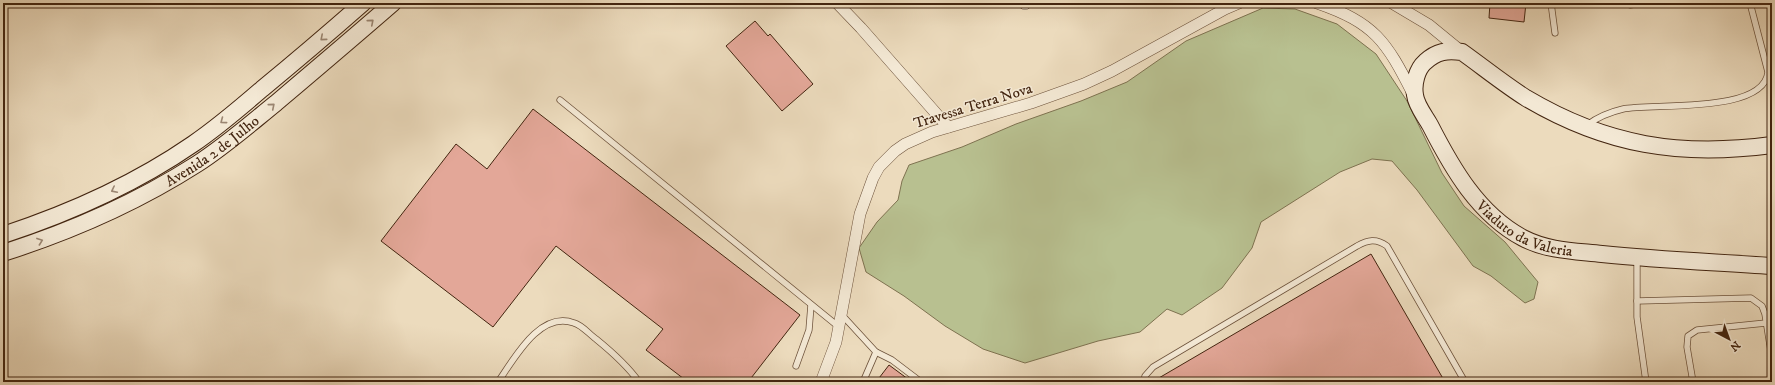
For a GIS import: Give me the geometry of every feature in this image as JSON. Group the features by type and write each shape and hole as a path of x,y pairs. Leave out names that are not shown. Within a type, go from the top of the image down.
{"main road":[{"name":"Avenida 2 de Julho","path":"3,235 107,194 137,179 194,143 231,115 363,3"},
{"name":"Avenida 2 de Julho","path":"3,253 80,226 115,210 143,196 198,163 248,126 393,3"},
{"path":"1415,96 1417,74 1424,63 1440,52 1449,50 1462,52 1525,97 1583,127 1644,145 1677,149 1714,151 1772,146"},
{"name":"Viaduto da Valeria","path":"1415,96 1447,157 1467,188 1496,219 1523,238 1550,249 1637,258 1772,266"}],"street":[{"path":"837,3 861,28 948,127"},
{"name":"Travessa Terra Nova","path":"821,382 836,342 860,214 873,178 886,160 905,144 918,137 1031,104 1084,84 1112,71 1225,9 1239,3"},
{"path":"1317,3 1357,20 1373,32 1394,56 1415,96"},
{"path":"1392,3 1429,25 1462,52"}],"lane":[{"path":"1551,3 1555,33"},
{"path":"1623,3 1630,5 1642,3"},
{"path":"1583,127 1601,116 1623,109 1717,103 1736,100 1754,92 1762,86 1768,78 1768,72 1750,3"},
{"path":"560,100 839,328"},
{"path":"1144,382 1145,376 1153,367 1368,240 1380,241 1387,246 1465,382"},
{"path":"1637,258 1637,317 1646,382"},
{"path":"1637,301 1751,298 1762,306 1772,358"},
{"path":"796,366 809,330 811,305"},
{"path":"842,315 876,352 892,360 920,382"},
{"path":"498,382 527,342 551,322 564,320 576,323 615,355 639,382"},
{"path":"1693,382 1687,347 1688,336 1697,330 1766,322"},
{"path":"863,382 876,352"}],"green space":[{"path":"1263,8 1295,9 1337,24 1376,54 1407,101 1442,173 1464,206 1505,242 1538,282 1534,299 1525,303 1491,276 1473,266 1417,190 1392,161 1372,159 1340,172 1261,222 1252,248 1222,288 1182,315 1167,309 1140,332 1098,341 1025,363 983,349 945,326 904,296 866,272 859,248 877,222 898,200 902,181 909,165 962,147 1016,124 1081,101 1127,82 1186,41"}],"building":[{"path":"1490,3 1526,3 1524,22 1489,18"},
{"path":"755,21 768,36 770,34 813,84 782,111 726,46"},
{"path":"533,109 800,315 748,382 688,382 646,350 663,329 556,246 493,327 381,241 456,144 487,169"},
{"path":"1371,254 1445,382 1152,382"},
{"path":"889,365 912,382 876,382"}]}
